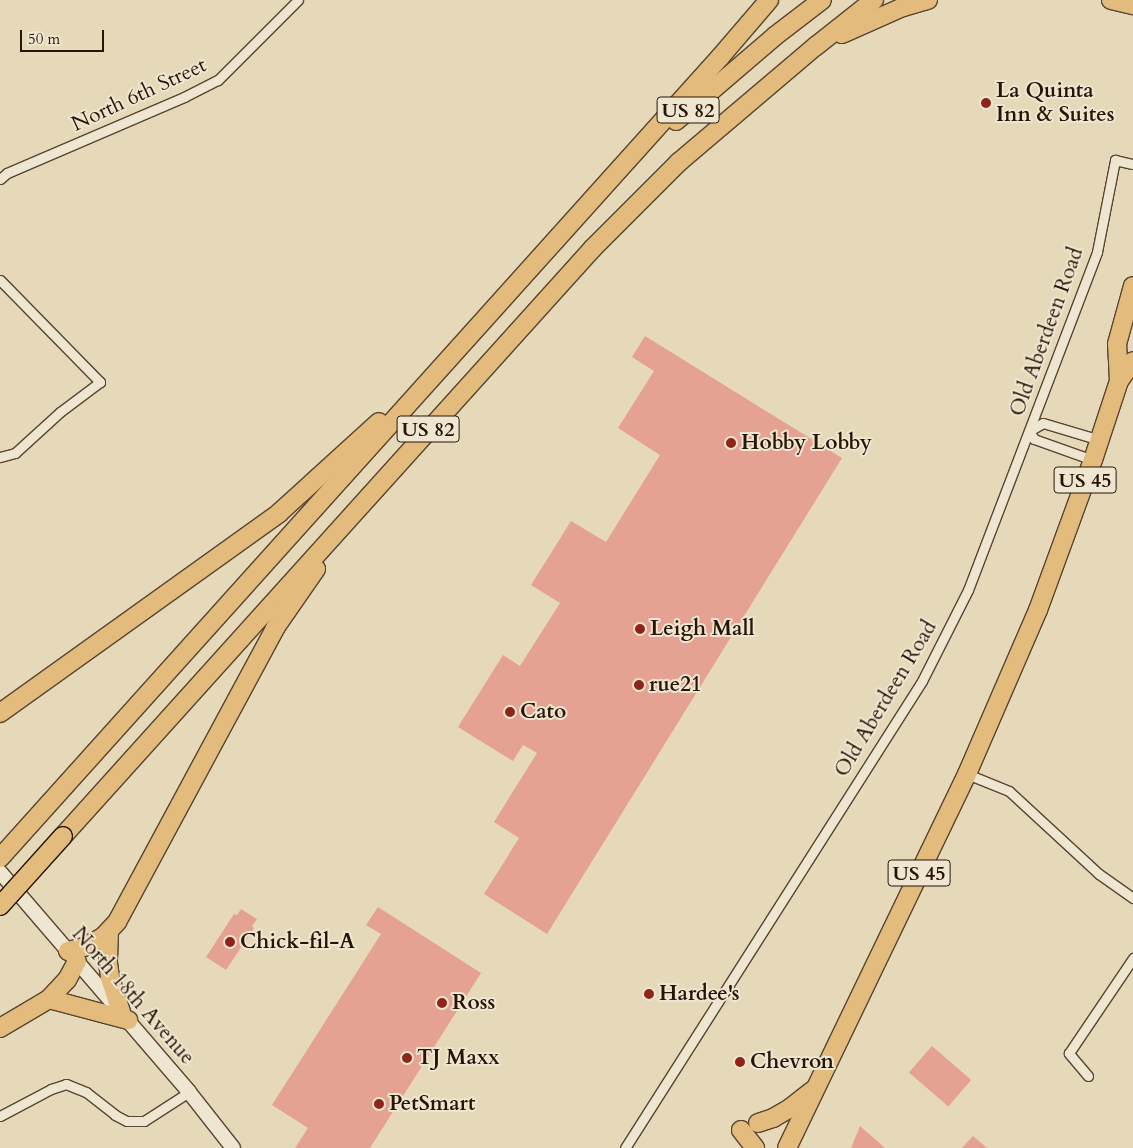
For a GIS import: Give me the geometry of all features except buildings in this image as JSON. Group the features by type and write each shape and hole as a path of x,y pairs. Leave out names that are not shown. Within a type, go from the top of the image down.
{"highway":[{"path":"564,232 769,0"},
{"name":"US 82","path":"0,858 564,232 678,119 775,36 822,0"},
{"name":"US 82","path":"0,906 593,248 679,162 816,46 874,0"},
{"path":"816,46 903,7 928,0"},
{"path":"1111,0 1131,6"},
{"name":"US 45","path":"1119,381 1117,344 1133,286"},
{"name":"US 45","path":"787,1148 967,774 1038,610 1093,460 1119,381 1133,361"},
{"path":"0,713 280,513 440,369"},
{"path":"0,1028 49,1000 67,980 72,956 103,937 117,922 274,628 360,505"},
{"path":"109,931 108,963 110,978 125,1016"},
{"path":"49,1000 125,1016"},
{"path":"758,1123 773,1118 790,1108 816,1087"},
{"path":"741,1130 755,1148"}],"street":[{"name":"North 6th Street","path":"0,180 7,173 184,97 218,80 298,0"},
{"name":"Old Aberdeen Road","path":"625,1148 922,681 968,590 1097,252 1115,160 1133,164"},
{"path":"0,280 100,382 60,412 15,453 0,457"},
{"path":"1093,460 1034,439 1029,431 1043,423 1100,440"},
{"path":"967,774 1009,791 1099,874 1133,898"},
{"name":"North 18th Avenue","path":"0,872 125,1016 233,1148"},
{"path":"1088,1076 1069,1053 1133,958"},
{"path":"0,1116 51,1089 66,1084 86,1092 115,1115 128,1120 144,1121 189,1092"}],"place":[{"name":"La Quinta Inn & Suites","path":"986,103"},
{"name":"Hobby Lobby","path":"731,443"},
{"name":"Leigh Mall","path":"640,629"},
{"name":"rue21","path":"639,685"},
{"name":"Cato","path":"510,712"},
{"name":"Chick-fil-A","path":"230,942"},
{"name":"Hardee's","path":"649,994"},
{"name":"Ross","path":"442,1003"},
{"name":"TJ Maxx","path":"407,1058"},
{"name":"Chevron","path":"740,1062"},
{"name":"PetSmart","path":"379,1104"}]}
